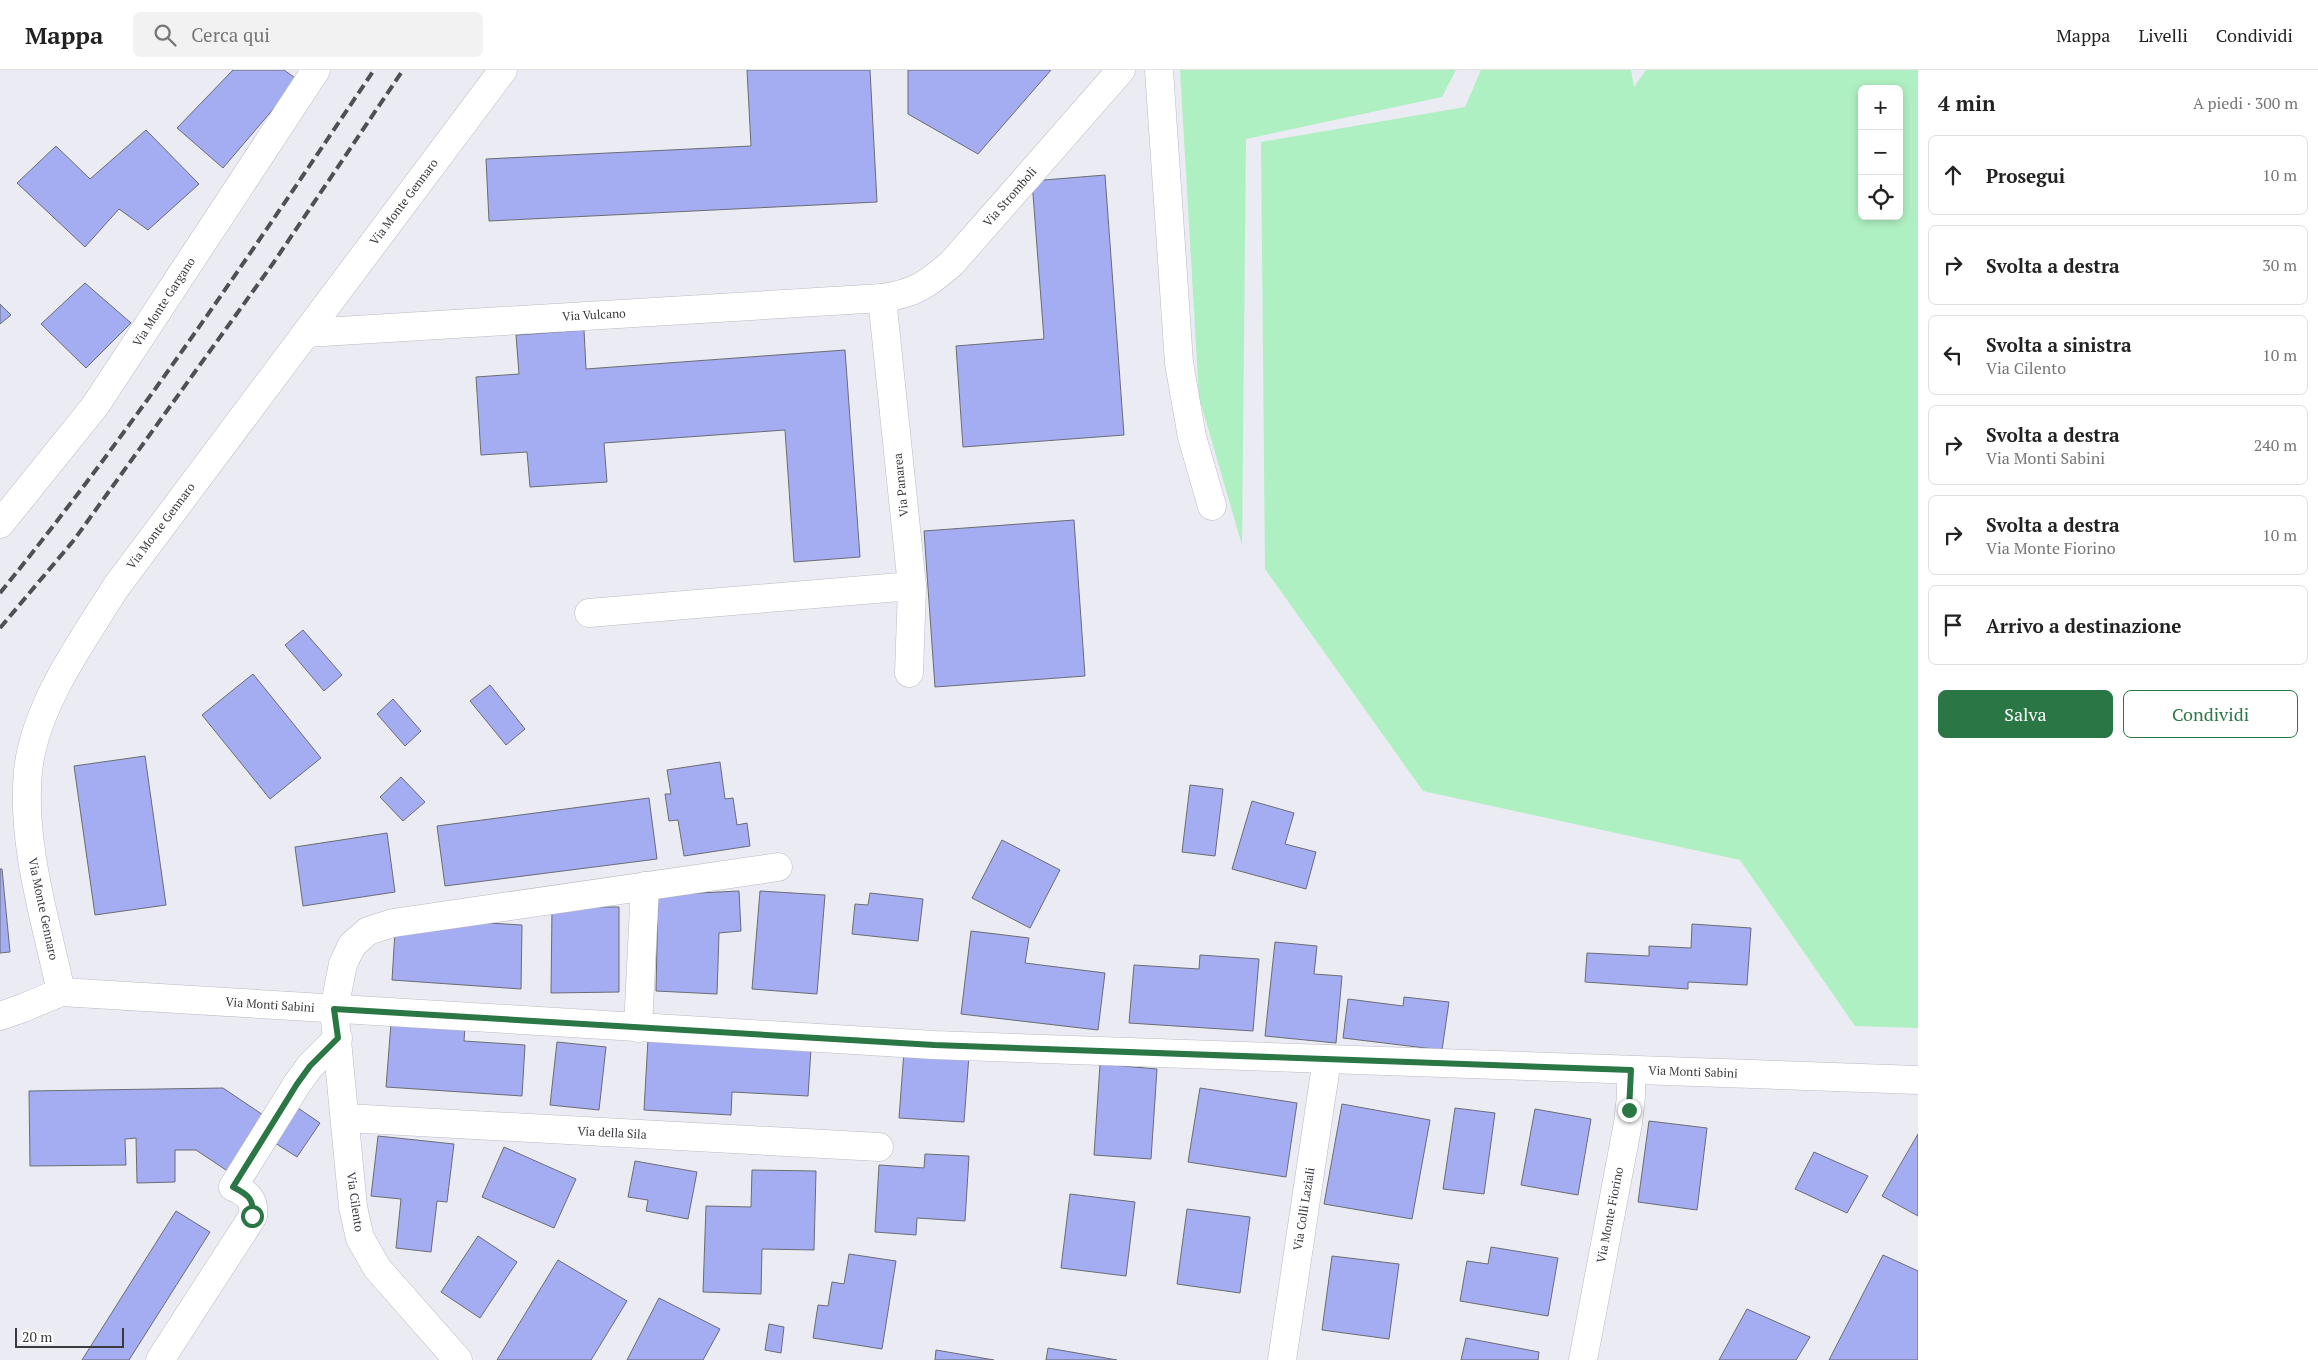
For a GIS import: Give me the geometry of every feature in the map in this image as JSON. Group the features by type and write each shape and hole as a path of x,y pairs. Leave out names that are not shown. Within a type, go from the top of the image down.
{"street":[{"name":"Via Monte Gargano","path":"0,524 95,406 316,70"},
{"name":"Via Monte Gennaro","path":"61,992 35,871 28,819 28,770 42,720 65,670 116,587 503,70"},
{"name":"Via Stromboli","path":"882,298 920,288 952,263 1121,70"},
{"path":"1159,70 1179,363 1192,437 1212,506"},
{"name":"Via Vulcano","path":"306,333 882,298"},
{"name":"Via Panarea","path":"882,298 912,586 909,673"},
{"path":"590,613 912,586"},
{"path":"334,1009 347,954 360,937 379,927 393,923 778,867"},
{"path":"638,1028 645,886"},
{"path":"0,1016 61,992"},
{"name":"Via Monti Sabini","path":"61,992 934,1045 1918,1080"},
{"name":"Via Cilento","path":"334,1009 346,1118 351,1193 360,1238 377,1268 458,1360"},
{"path":"160,1360 252,1216 254,1204 250,1197 233,1187 301,1078 310,1066 338,1038"},
{"name":"Via Colli Laziali","path":"1282,1360 1327,1059"},
{"name":"Via Monte Fiorino","path":"1584,1360 1628,1123 1631,1070"},
{"name":"Via della Sila","path":"346,1118 879,1147"}],"green space":[{"path":"1180,70 1456,70 1442,97 1246,139 1242,545 1199,397"},
{"path":"1481,70 1631,70 1634,87 1646,70 1918,70 1918,1028 1855,1026 1740,860 1423,791 1265,569 1261,142 1465,107"}],"building":[{"path":"233,70 284,70 298,80 223,168 177,128"},
{"path":"747,70 870,70 877,202 489,221 486,159 751,146"},
{"path":"908,70 1051,70 978,154 908,114"},
{"path":"146,130 199,184 148,230 119,209 85,247 17,183 56,146 90,179"},
{"path":"1105,175 1124,435 963,447 956,346 1044,339 1032,181"},
{"path":"85,283 131,323 86,368 41,324"},
{"path":"0,304 11,315 0,324"},
{"path":"584,330 586,369 845,350 860,557 794,562 785,430 604,443 607,482 530,487 527,452 481,455 476,377 519,374 516,335"},
{"path":"1074,520 1085,676 935,687 924,531"},
{"path":"303,630 342,675 324,691 285,645"},
{"path":"253,674 321,758 270,799 202,715"},
{"path":"490,685 525,729 506,745 470,701"},
{"path":"393,699 421,731 405,746 377,714"},
{"path":"145,756 166,905 95,915 74,766"},
{"path":"720,762 725,799 733,798 737,825 747,823 750,846 684,856 678,820 669,821 665,794 671,794 667,770"},
{"path":"401,777 425,802 403,821 380,797"},
{"path":"1190,785 1223,789 1215,856 1182,852"},
{"path":"649,798 657,859 445,886 437,826"},
{"path":"1252,801 1294,813 1285,844 1316,852 1306,889 1232,869"},
{"path":"387,833 395,892 303,906 295,847"},
{"path":"1002,840 1060,870 1030,928 972,898"},
{"path":"0,869 2,869 10,952 0,953"},
{"path":"739,891 741,931 719,933 717,994 656,991 658,895"},
{"path":"760,891 825,895 817,994 752,989"},
{"path":"870,893 923,899 918,941 852,934 855,904 868,905"},
{"path":"552,907 619,907 619,992 551,993"},
{"path":"454,921 522,925 521,989 392,980 395,931"},
{"path":"1692,924 1751,928 1747,985 1688,982 1688,989 1585,982 1587,953 1649,956 1649,946 1691,948"},
{"path":"971,931 1029,938 1025,963 1105,973 1098,1030 961,1014"},
{"path":"1275,942 1317,946 1314,974 1342,976 1336,1043 1265,1036"},
{"path":"1200,955 1259,959 1253,1031 1129,1023 1134,965 1199,969"},
{"path":"1404,997 1449,1002 1442,1050 1343,1038 1348,999 1403,1006"},
{"path":"391,1023 465,1027 464,1041 525,1045 522,1096 386,1087"},
{"path":"648,1039 811,1049 808,1096 732,1092 731,1115 644,1110"},
{"path":"557,1042 606,1047 599,1110 550,1105"},
{"path":"904,1051 969,1055 964,1122 899,1118"},
{"path":"1100,1064 1157,1069 1151,1159 1094,1155"},
{"path":"223,1088 266,1117 229,1172 196,1150 175,1150 175,1182 137,1183 136,1138 125,1139 126,1165 30,1166 29,1091"},
{"path":"1200,1088 1297,1103 1286,1177 1188,1162"},
{"path":"1342,1104 1430,1120 1412,1219 1324,1204"},
{"path":"298,1108 320,1123 297,1157 275,1143"},
{"path":"1455,1108 1495,1113 1484,1194 1443,1189"},
{"path":"1535,1109 1591,1119 1578,1195 1521,1185"},
{"path":"1649,1121 1707,1128 1697,1210 1638,1202"},
{"path":"1918,1134 1918,1216 1882,1196"},
{"path":"378,1136 454,1144 447,1202 437,1201 431,1252 396,1248 401,1199 371,1196"},
{"path":"504,1147 576,1179 554,1228 482,1197"},
{"path":"1814,1152 1868,1176 1847,1213 1795,1189"},
{"path":"925,1154 969,1156 965,1221 917,1218 916,1235 875,1232 879,1165 924,1168"},
{"path":"635,1161 697,1172 688,1219 646,1211 648,1200 628,1197"},
{"path":"752,1170 816,1171 814,1250 762,1249 761,1294 703,1292 706,1206 751,1207"},
{"path":"1070,1194 1135,1202 1126,1276 1061,1268"},
{"path":"1187,1209 1250,1217 1240,1293 1177,1284"},
{"path":"176,1211 210,1232 129,1360 82,1360"},
{"path":"478,1236 517,1262 480,1318 441,1292"},
{"path":"1491,1247 1558,1258 1548,1316 1460,1301 1467,1261 1488,1264"},
{"path":"849,1254 896,1261 882,1349 813,1338 818,1305 828,1306 832,1282 844,1284"},
{"path":"1883,1255 1918,1271 1918,1360 1829,1360"},
{"path":"1332,1256 1399,1264 1389,1339 1322,1330"},
{"path":"558,1260 627,1301 591,1360 497,1360"},
{"path":"659,1298 720,1329 703,1360 627,1360"},
{"path":"1747,1309 1810,1337 1796,1360 1719,1360"},
{"path":"769,1324 784,1327 781,1353 765,1350"},
{"path":"1466,1338 1539,1352 1538,1360 1461,1360"},
{"path":"1048,1348 1117,1360 1046,1360"},
{"path":"936,1350 994,1360 935,1360"}],"railway":[{"path":"0,593 99,466 193,336 374,70"},
{"path":"0,628 74,540 274,262 403,70"}],"route":[{"path":"252,1216 254,1204 250,1197 233,1187 297,1084 310,1066 338,1038 334,1009 934,1045 1631,1070 1629,1110"}]}
